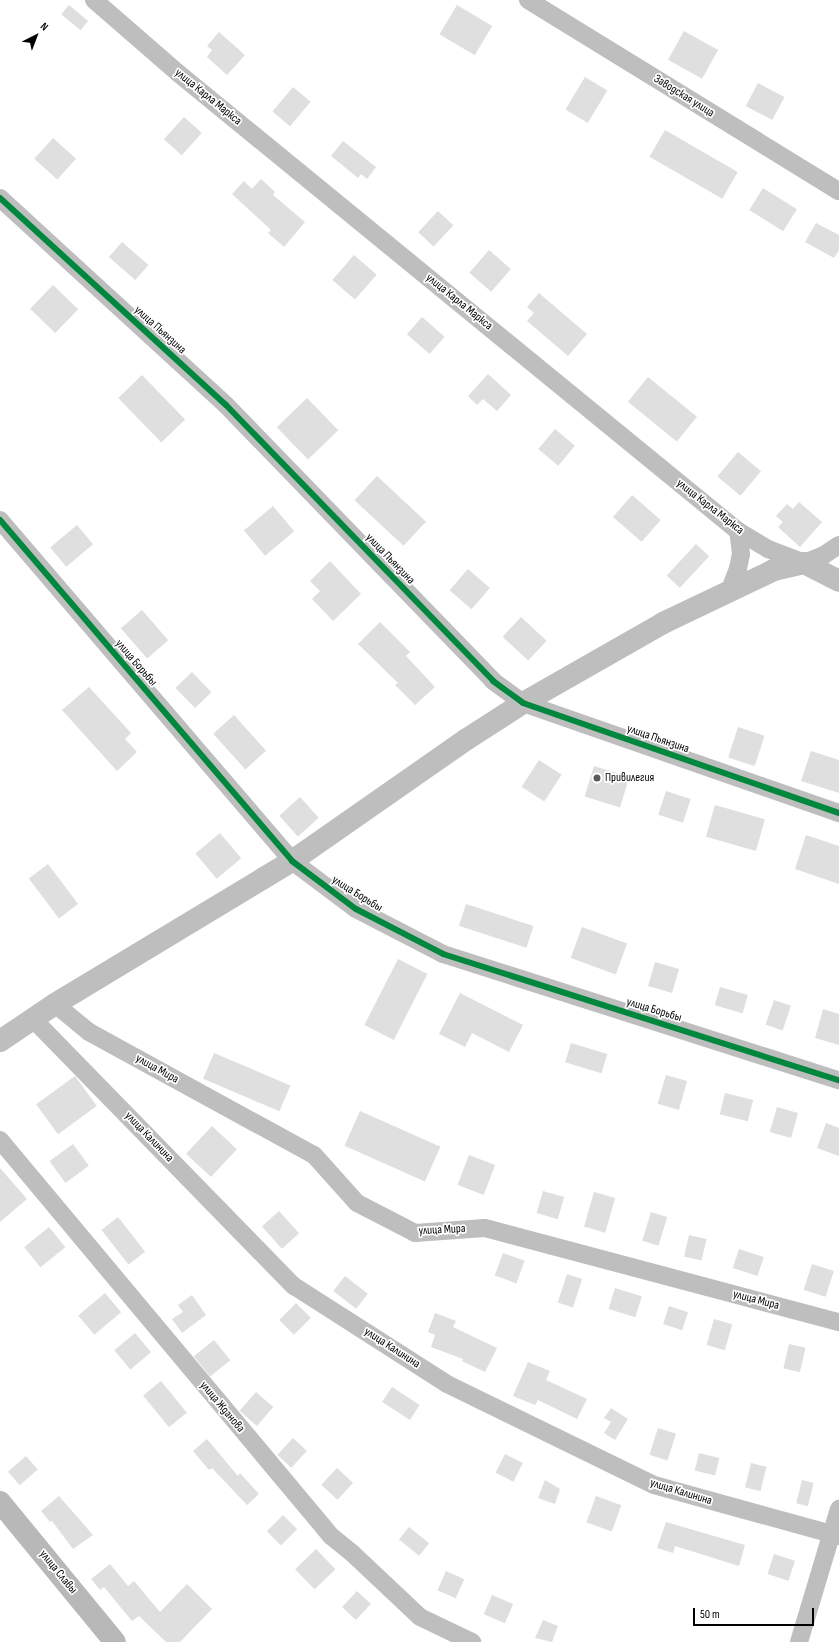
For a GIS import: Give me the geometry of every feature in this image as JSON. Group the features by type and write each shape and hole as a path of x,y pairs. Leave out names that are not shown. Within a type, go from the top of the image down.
{"main road":[{"name":"улица Славы","path":"0,1502 115,1642"}],"street":[{"name":"улица Карла Маркса","path":"94,0 178,73 738,531 768,549 804,563 839,581"},
{"name":"Заводская улица","path":"528,0 839,191"},
{"name":"улица Пьянзина","path":"0,198 226,405 493,681 523,703 839,813"},
{"name":"улица Борьбы","path":"0,520 292,862 356,909 443,954 839,1080"},
{"path":"729,592 741,554 738,531"},
{"path":"0,1041 34,1020 55,1004 292,862 466,739 523,703 663,623 774,570 804,563 839,545"},
{"name":"улица Мира","path":"55,1004 89,1032 314,1155 357,1203 415,1233 485,1228 839,1322"},
{"name":"улица Калинина","path":"34,1020 294,1286 447,1384 654,1485 835,1535"},
{"name":"улица Жданова","path":"0,1140 331,1536 352,1552 420,1617 472,1642"},
{"path":"799,1642 835,1535 839,1509"}],"building":[{"path":"69,5 88,21 80,30 61,14"},
{"path":"457,5 492,26 475,55 439,34"},
{"path":"684,31 718,50 702,79 668,60"},
{"path":"219,32 245,55 227,75 207,57 212,50 207,46"},
{"path":"585,77 607,90 588,123 565,110"},
{"path":"758,83 784,97 772,120 746,106"},
{"path":"293,87 311,102 290,126 272,112"},
{"path":"184,117 202,133 182,155 164,139"},
{"path":"665,130 738,172 722,199 650,157"},
{"path":"53,138 76,159 57,180 34,159"},
{"path":"343,141 376,167 367,179 361,174 358,178 331,156"},
{"path":"261,179 275,192 273,195 305,222 284,247 268,233 271,230 232,194 244,181 252,189"},
{"path":"763,188 797,209 783,231 749,210"},
{"path":"438,211 453,225 434,247 418,232"},
{"path":"816,223 839,235 839,250 834,258 805,242"},
{"path":"122,242 148,265 135,280 109,257"},
{"path":"489,250 511,269 491,292 469,273"},
{"path":"354,255 377,275 355,300 332,280"},
{"path":"53,285 78,309 55,333 30,309"},
{"path":"539,293 587,334 568,356 527,321 534,313 527,307"},
{"path":"422,317 445,337 430,354 407,334"},
{"path":"488,374 511,395 497,411 483,399 477,405 468,396"},
{"path":"142,375 185,420 161,443 118,398"},
{"path":"648,377 697,417 677,442 628,402"},
{"path":"307,398 338,430 308,460 277,427"},
{"path":"555,429 575,446 558,466 538,449"},
{"path":"738,452 761,471 740,496 717,477"},
{"path":"377,476 426,522 403,546 354,500"},
{"path":"632,495 661,520 642,542 613,517"},
{"path":"799,502 822,522 800,547 778,527 783,522 776,516 787,504 793,509"},
{"path":"273,506 294,531 265,556 244,530"},
{"path":"77,525 93,544 66,567 50,547"},
{"path":"696,544 709,556 680,588 667,575"},
{"path":"330,561 361,594 333,621 312,599 320,591 310,581"},
{"path":"468,569 490,588 472,609 450,590"},
{"path":"142,610 168,640 147,659 121,628"},
{"path":"521,617 547,641 528,661 503,637"},
{"path":"380,622 410,652 406,656 435,687 415,705 395,685 398,683 358,644"},
{"path":"192,672 211,692 195,708 175,688"},
{"path":"89,687 131,733 125,739 137,752 117,771 62,710"},
{"path":"234,715 266,751 245,769 213,734"},
{"path":"738,727 765,736 755,766 728,757"},
{"path":"811,751 839,760 839,793 801,781"},
{"path":"539,760 562,775 544,802 522,787"},
{"path":"594,766 629,777 620,807 585,797"},
{"path":"666,791 691,799 683,823 658,815"},
{"path":"300,797 319,818 298,837 279,816"},
{"path":"715,805 765,819 756,851 706,837"},
{"path":"220,833 241,858 217,879 195,854"},
{"path":"806,835 839,846 839,884 795,869"},
{"path":"48,864 78,904 59,918 29,878"},
{"path":"466,904 534,926 526,948 459,926"},
{"path":"582,927 627,943 616,974 571,958"},
{"path":"398,959 427,974 394,1040 364,1025"},
{"path":"655,962 679,969 672,993 648,986"},
{"path":"720,987 748,995 743,1013 715,1005"},
{"path":"460,993 523,1025 509,1052 472,1033 465,1047 439,1034"},
{"path":"774,1000 791,1006 783,1030 766,1025"},
{"path":"823,1009 839,1014 839,1045 815,1038"},
{"path":"571,1043 607,1054 601,1073 565,1062"},
{"path":"214,1053 290,1085 279,1111 203,1079"},
{"path":"666,1075 687,1081 679,1110 658,1104"},
{"path":"75,1076 97,1106 58,1134 36,1104"},
{"path":"725,1093 753,1100 748,1121 720,1114"},
{"path":"777,1107 798,1113 791,1138 770,1132"},
{"path":"360,1111 440,1147 425,1182 345,1146"},
{"path":"826,1123 839,1128 839,1156 817,1148"},
{"path":"212,1126 237,1149 211,1177 186,1154"},
{"path":"73,1144 89,1166 65,1183 50,1161"},
{"path":"469,1155 495,1165 484,1195 458,1185"},
{"path":"0,1168 27,1199 0,1222"},
{"path":"543,1191 564,1197 558,1219 537,1213"},
{"path":"594,1192 615,1198 605,1233 584,1227"},
{"path":"279,1211 299,1233 282,1249 262,1226"},
{"path":"651,1212 667,1217 658,1246 642,1241"},
{"path":"118,1217 145,1252 129,1265 101,1230"},
{"path":"49,1227 65,1247 40,1267 24,1247"},
{"path":"689,1235 707,1239 702,1260 684,1256"},
{"path":"739,1249 764,1257 758,1276 733,1268"},
{"path":"503,1253 525,1261 516,1283 495,1276"},
{"path":"812,1264 834,1271 826,1297 804,1290"},
{"path":"567,1274 582,1279 573,1307 558,1303"},
{"path":"345,1276 368,1294 356,1309 333,1291"},
{"path":"615,1288 642,1296 635,1317 609,1309"},
{"path":"105,1293 121,1312 94,1335 78,1315"},
{"path":"192,1295 206,1315 182,1333 172,1319 183,1312 178,1305"},
{"path":"296,1303 311,1318 294,1335 279,1320"},
{"path":"669,1306 688,1312 682,1330 663,1324"},
{"path":"435,1313 456,1321 453,1327 497,1348 485,1372 462,1361 463,1359 431,1347 435,1335 428,1332"},
{"path":"714,1319 732,1324 725,1350 707,1345"},
{"path":"135,1333 151,1352 130,1370 114,1350"},
{"path":"214,1340 230,1360 210,1377 194,1356"},
{"path":"789,1344 806,1348 800,1372 783,1368"},
{"path":"528,1362 550,1371 546,1380 587,1399 577,1419 538,1400 535,1405 513,1396"},
{"path":"161,1381 187,1413 169,1427 143,1395"},
{"path":"392,1387 420,1405 410,1420 382,1402"},
{"path":"256,1392 273,1407 257,1426 240,1411"},
{"path":"611,1408 628,1419 615,1440 604,1433 611,1422 604,1418"},
{"path":"658,1428 676,1434 667,1461 649,1455"},
{"path":"293,1438 307,1451 291,1468 277,1455"},
{"path":"207,1439 238,1476 240,1473 259,1494 247,1505 212,1468 209,1470 193,1451"},
{"path":"699,1453 719,1458 715,1476 695,1470"},
{"path":"505,1454 523,1463 513,1482 495,1473"},
{"path":"26,1456 38,1470 20,1485 8,1472"},
{"path":"751,1463 767,1467 760,1491 745,1487"},
{"path":"337,1468 353,1483 337,1500 321,1485"},
{"path":"545,1480 560,1489 555,1504 538,1498"},
{"path":"802,1480 814,1483 808,1506 796,1503"},
{"path":"59,1496 93,1535 73,1549 52,1521 50,1522 41,1511"},
{"path":"596,1496 621,1505 612,1532 586,1522"},
{"path":"283,1515 297,1529 281,1545 267,1531"},
{"path":"666,1522 745,1545 739,1566 675,1546 673,1553 657,1548"},
{"path":"409,1527 429,1543 419,1556 399,1539"},
{"path":"316,1549 335,1569 315,1589 295,1569"},
{"path":"774,1554 795,1561 788,1581 768,1574"},
{"path":"110,1564 128,1586 134,1581 160,1612 187,1584 212,1609 180,1642 166,1642 139,1616 132,1621 104,1587 100,1590 91,1579"},
{"path":"446,1571 464,1579 456,1598 437,1590"},
{"path":"357,1591 371,1604 356,1620 342,1607"},
{"path":"492,1595 513,1604 505,1623 484,1614"},
{"path":"543,1620 558,1626 552,1642 535,1638"}],"cycle path":[{"path":"0,198 226,405 493,681 523,703 839,813"},
{"path":"0,520 292,861 356,909 443,954 839,1080"}],"place":[{"name":"Привилегия","path":"597,778"}]}
